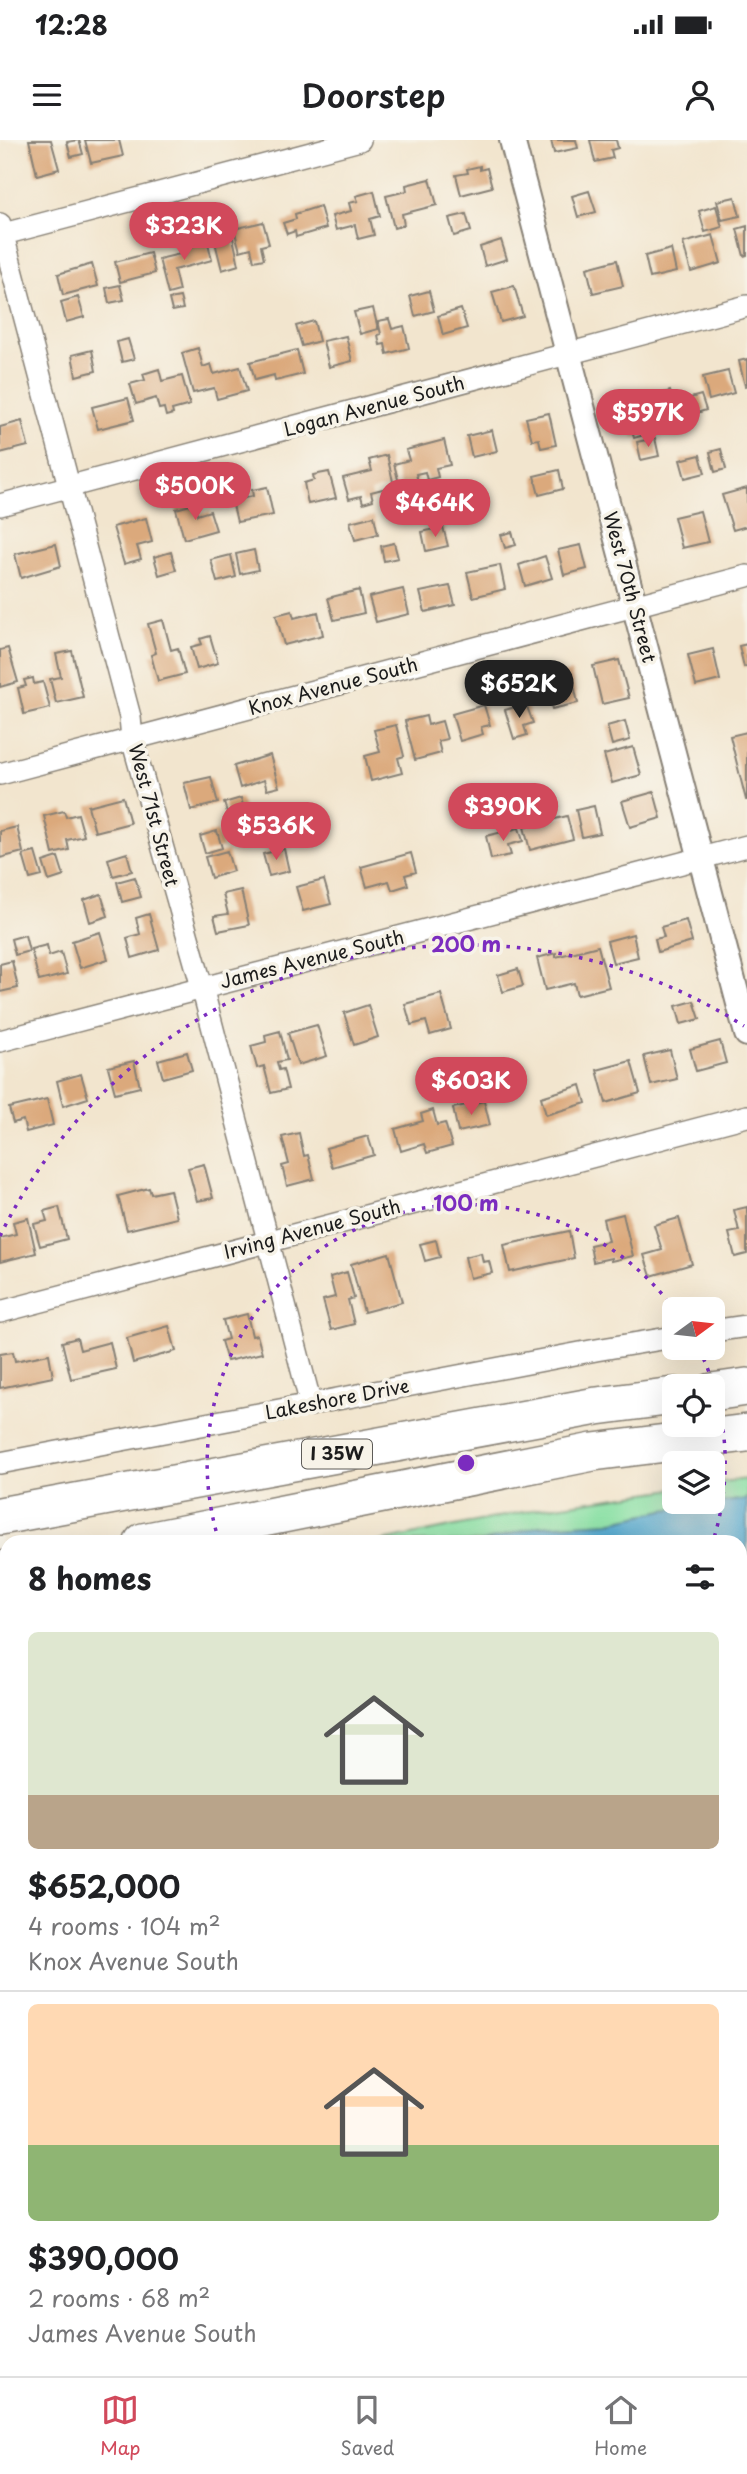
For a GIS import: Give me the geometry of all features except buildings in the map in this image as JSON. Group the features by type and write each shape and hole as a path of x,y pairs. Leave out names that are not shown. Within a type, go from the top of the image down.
{"highway":[{"path":"725,1390 747,1387"},
{"name":"I 35W","path":"0,1516 597,1406 662,1398"},
{"name":"I 35W","path":"178,1535 593,1452 747,1433"}],"street":[{"path":"1,231 360,140"},
{"name":"West 70th Street","path":"512,140 747,1034"},
{"name":"West 71st Street","path":"1,231 130,717 132,739 202,987 310,1405"},
{"name":"Logan Avenue South","path":"0,505 747,306"},
{"name":"Knox Avenue South","path":"0,774 747,576"},
{"name":"James Avenue South","path":"0,1041 747,846"},
{"name":"Irving Avenue South","path":"0,1312 747,1116"},
{"path":"725,1329 747,1326"},
{"name":"Lakeshore Drive","path":"0,1463 662,1339"}],"green space":[{"path":"747,1479 747,1535 412,1535 542,1508 662,1491 662,1514 725,1514 725,1482"}],"water":[{"path":"747,1499 747,1535 508,1535 539,1526 609,1522 662,1510 662,1514 725,1514 725,1502"}]}
